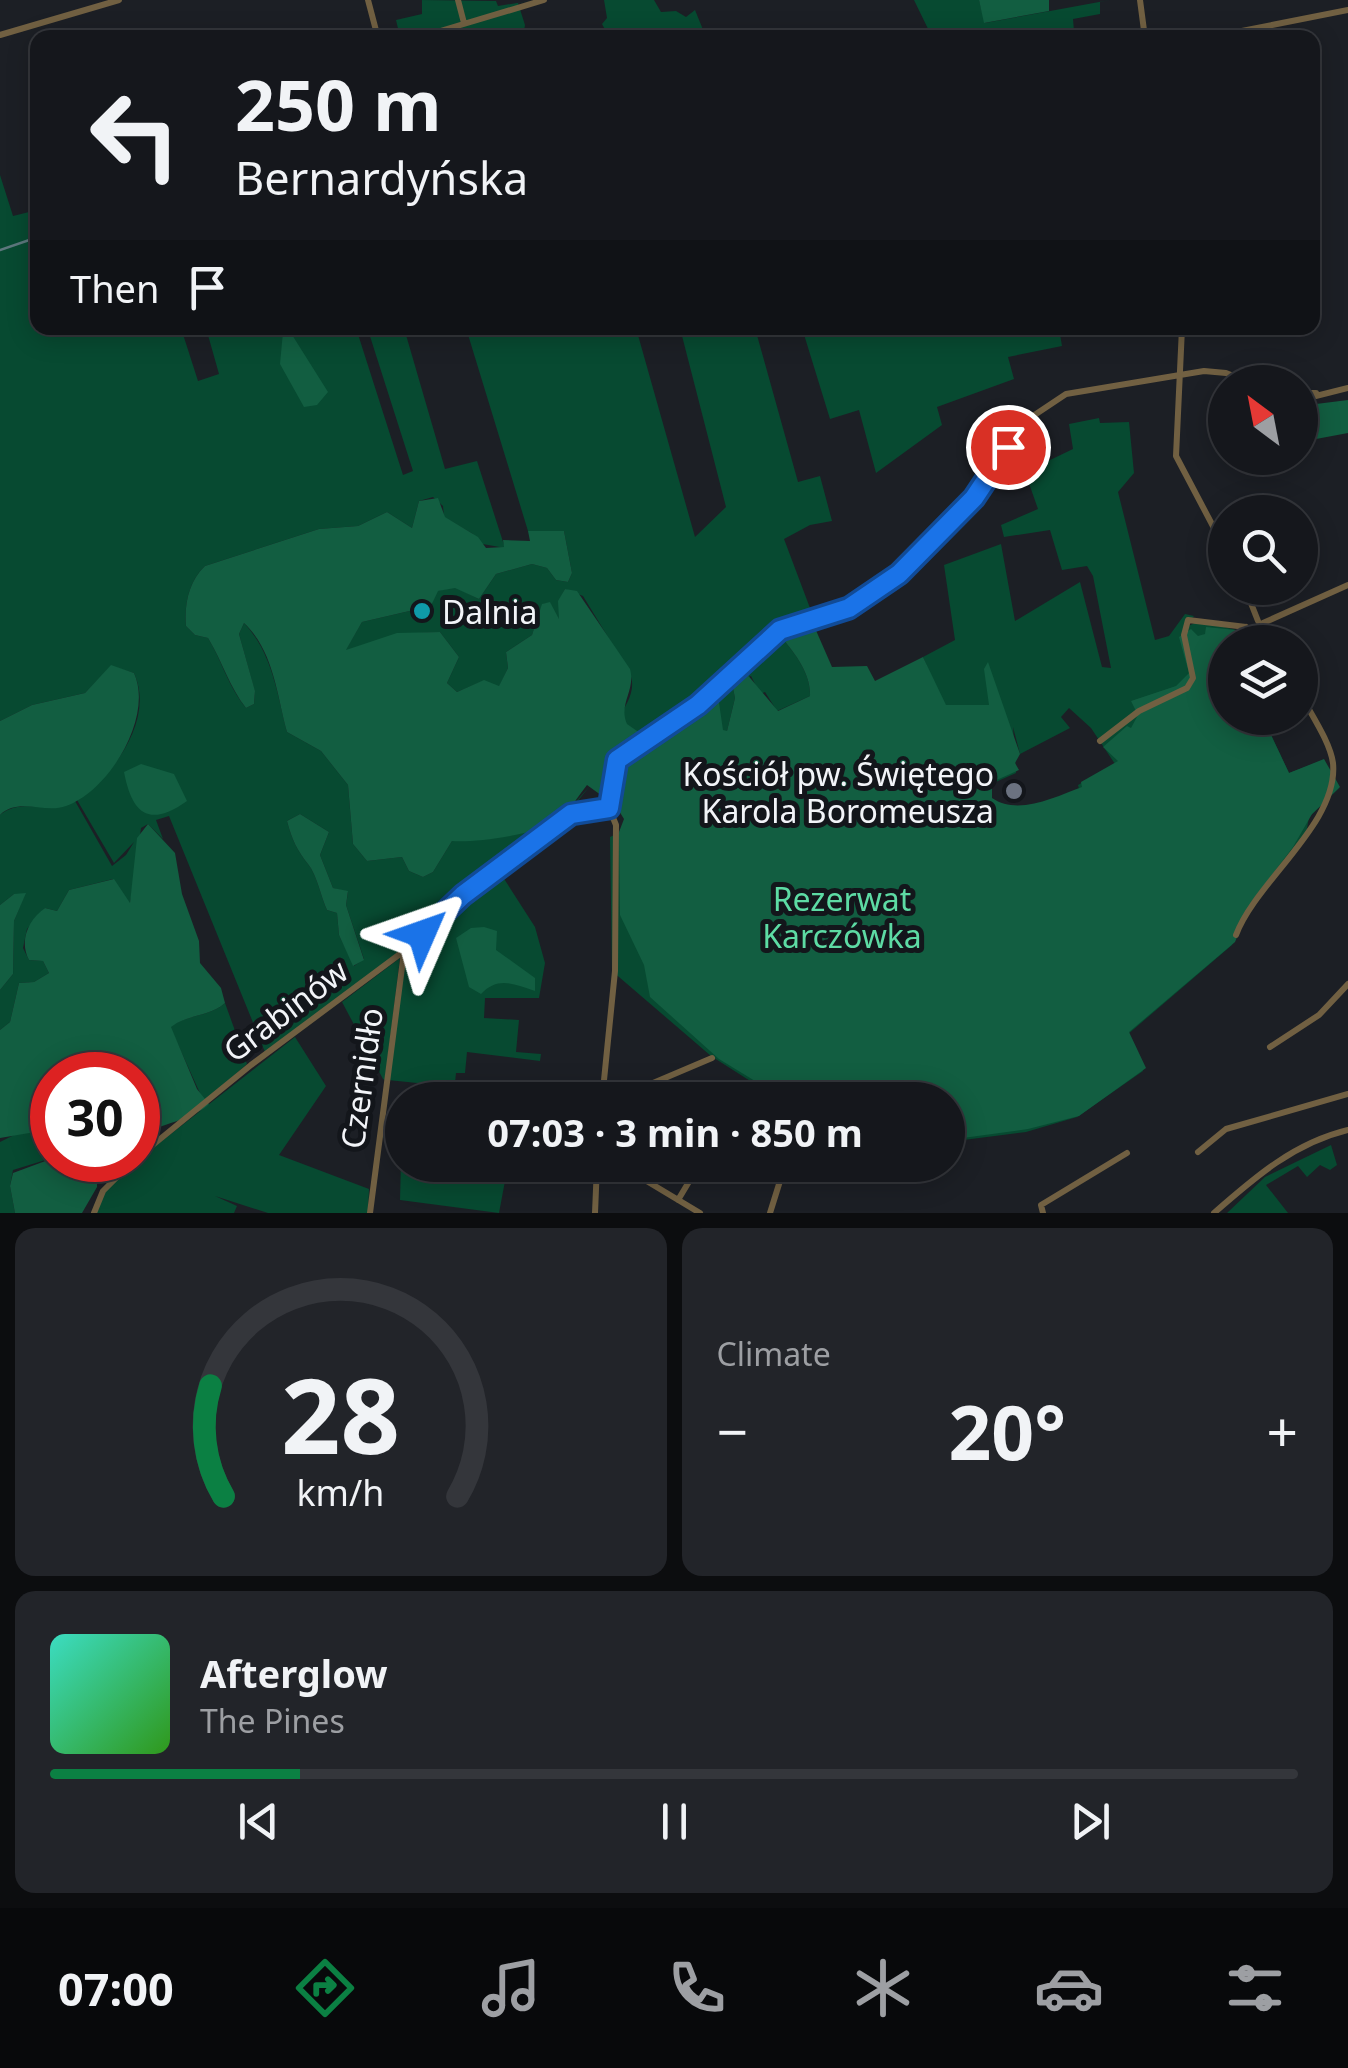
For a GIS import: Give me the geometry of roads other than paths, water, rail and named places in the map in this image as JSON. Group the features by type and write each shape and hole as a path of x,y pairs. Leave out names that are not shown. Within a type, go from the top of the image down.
{"street":[{"path":"0,35 96,3 119,0"},
{"path":"368,0 376,30"},
{"path":"458,0 464,23"},
{"path":"434,30 544,0"},
{"path":"1140,0 1145,30"},
{"path":"1245,30 1348,10"},
{"path":"1182,335 1176,456 1208,517"},
{"path":"604,1082 616,953 616,825 609,808 617,760 698,705 780,630 849,608 914,562 981,490 1014,436 1043,406 1066,394 1208,372"},
{"path":"1318,393 1348,388"},
{"path":"1252,625 1348,585"},
{"path":"1252,605 1262,625"},
{"path":"1100,742 1136,714 1192,681 1184,629 1188,620 1229,625"},
{"path":"1236,935 1250,904 1323,807 1332,771 1331,758 1318,731"},
{"name":"Grabinów","path":"160,1139 251,1064 404,951 463,895 571,814 609,808"},
{"name":"Czernidło","path":"370,1213 404,951"},
{"path":"1270,1047 1320,1015 1348,984"},
{"path":"655,1082 712,1058"},
{"path":"1198,1152 1231,1126 1348,1094"},
{"path":"1214,1213 1278,1160 1348,1130"},
{"path":"1043,1213 1042,1205 1047,1201 1128,1153"},
{"name":"Grabinów","path":"94,1213 103,1191 112,1182"},
{"path":"595,1213 596,1182"},
{"path":"648,1182 700,1213"},
{"path":"678,1200 689,1182"},
{"path":"770,1213 780,1182"}],"waterway":[{"path":"0,250 30,240"}],"place":[{"name":"Dalnia","path":"422,611"},
{"name":"Kościół pw. Świętego Karola Boromeusza","path":"1014,791"}],"park label":[{"name":"Rezerwat Karczówka","path":"842,916"}]}
